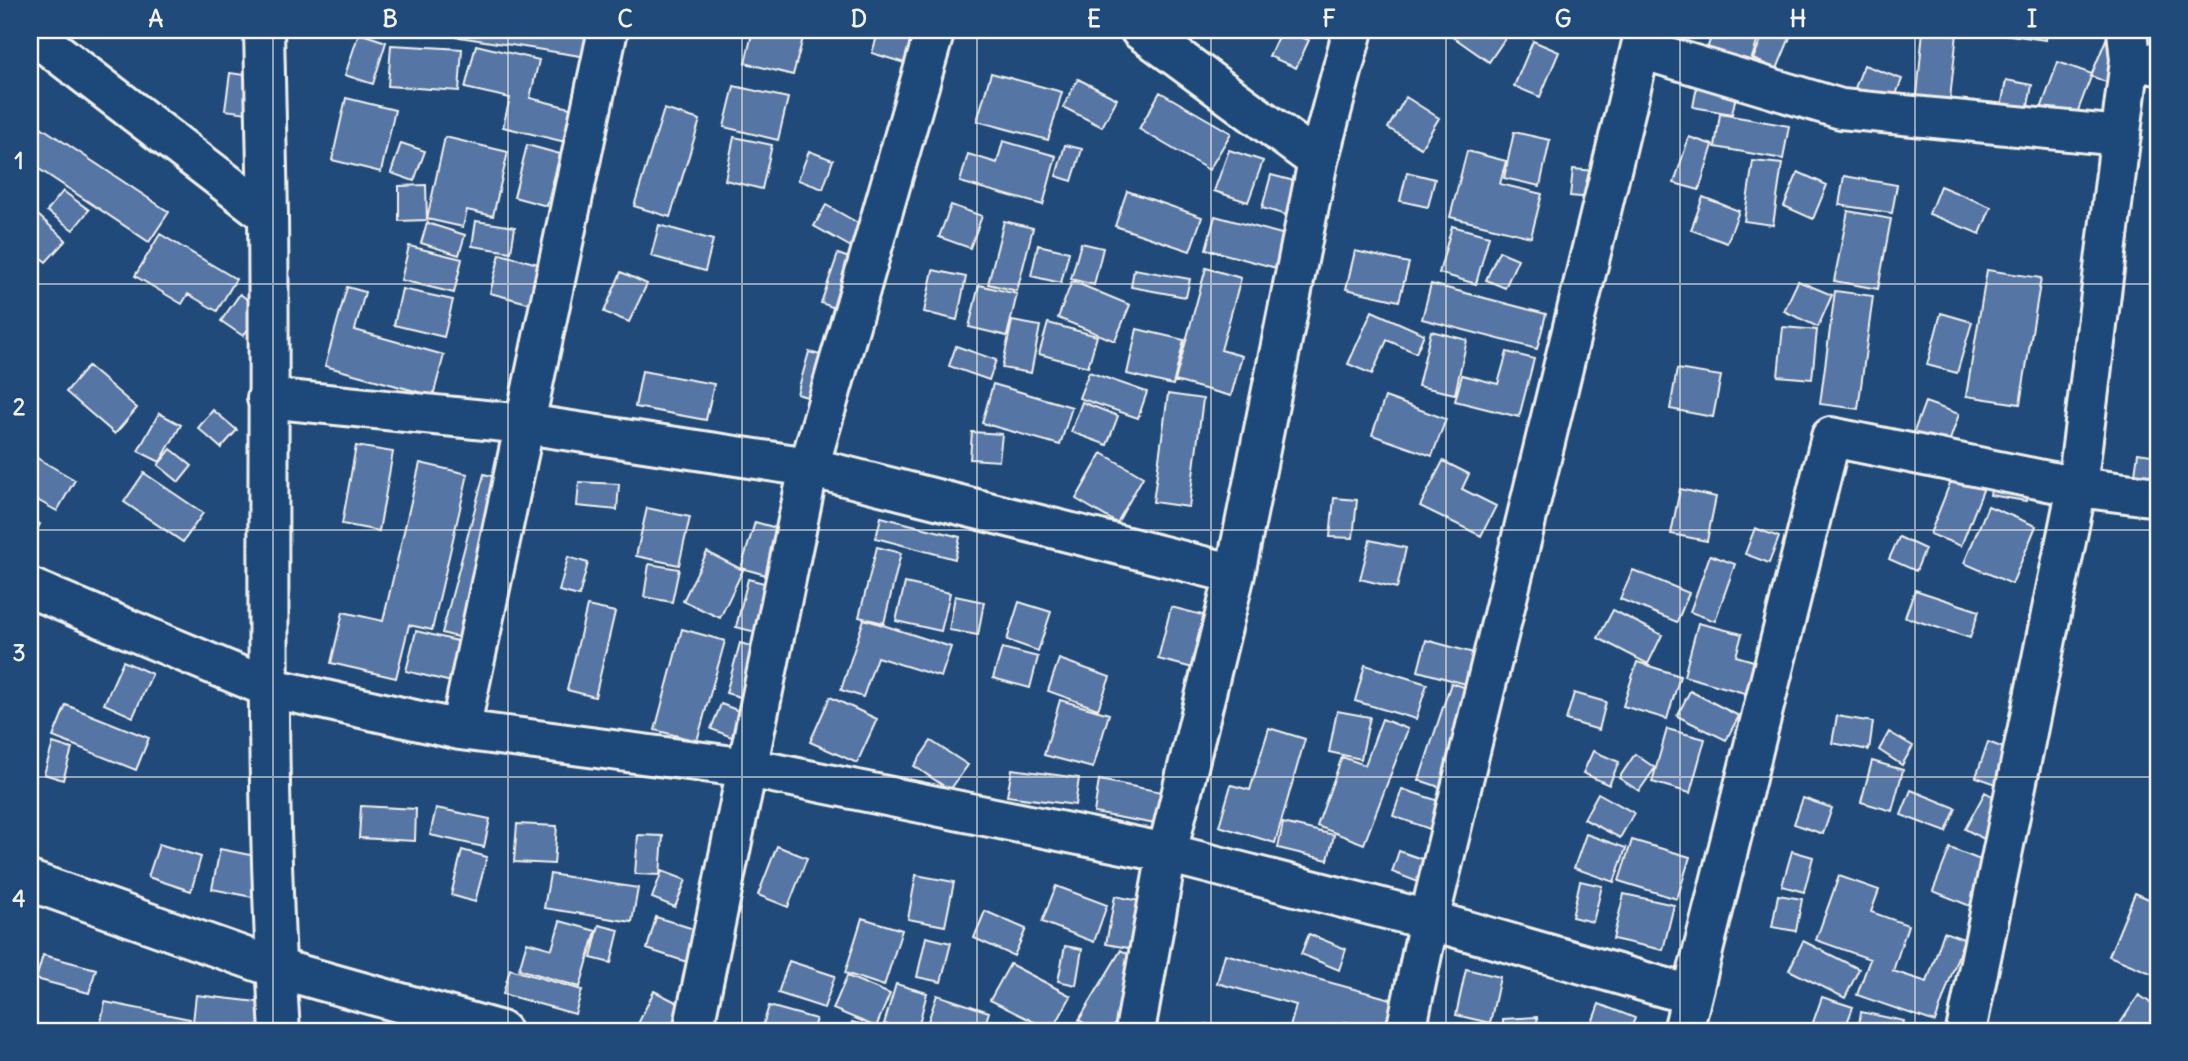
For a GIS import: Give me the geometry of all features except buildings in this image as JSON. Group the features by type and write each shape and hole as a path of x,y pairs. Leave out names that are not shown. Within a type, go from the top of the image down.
{"street":[{"path":"264,30 268,215 267,687 280,1031"},
{"path":"460,730 608,30"},
{"path":"693,1031 749,768 808,467 935,30"},
{"path":"1140,30 1318,162"},
{"path":"1135,1031 1167,853 1236,574 1318,162 1353,30"},
{"path":"30,32 268,215"},
{"path":"1406,1031 1429,920 1643,39 1841,108 2121,136"},
{"path":"1966,1031 2077,487 2121,136 2139,52"},
{"path":"267,398 525,424 808,467 1236,574"},
{"path":"1683,1031 1832,437 2077,487 2158,497"},
{"path":"30,588 267,687 460,730 749,768 1167,853 1429,920 1691,995"},
{"path":"30,881 276,968 501,1031"}]}
